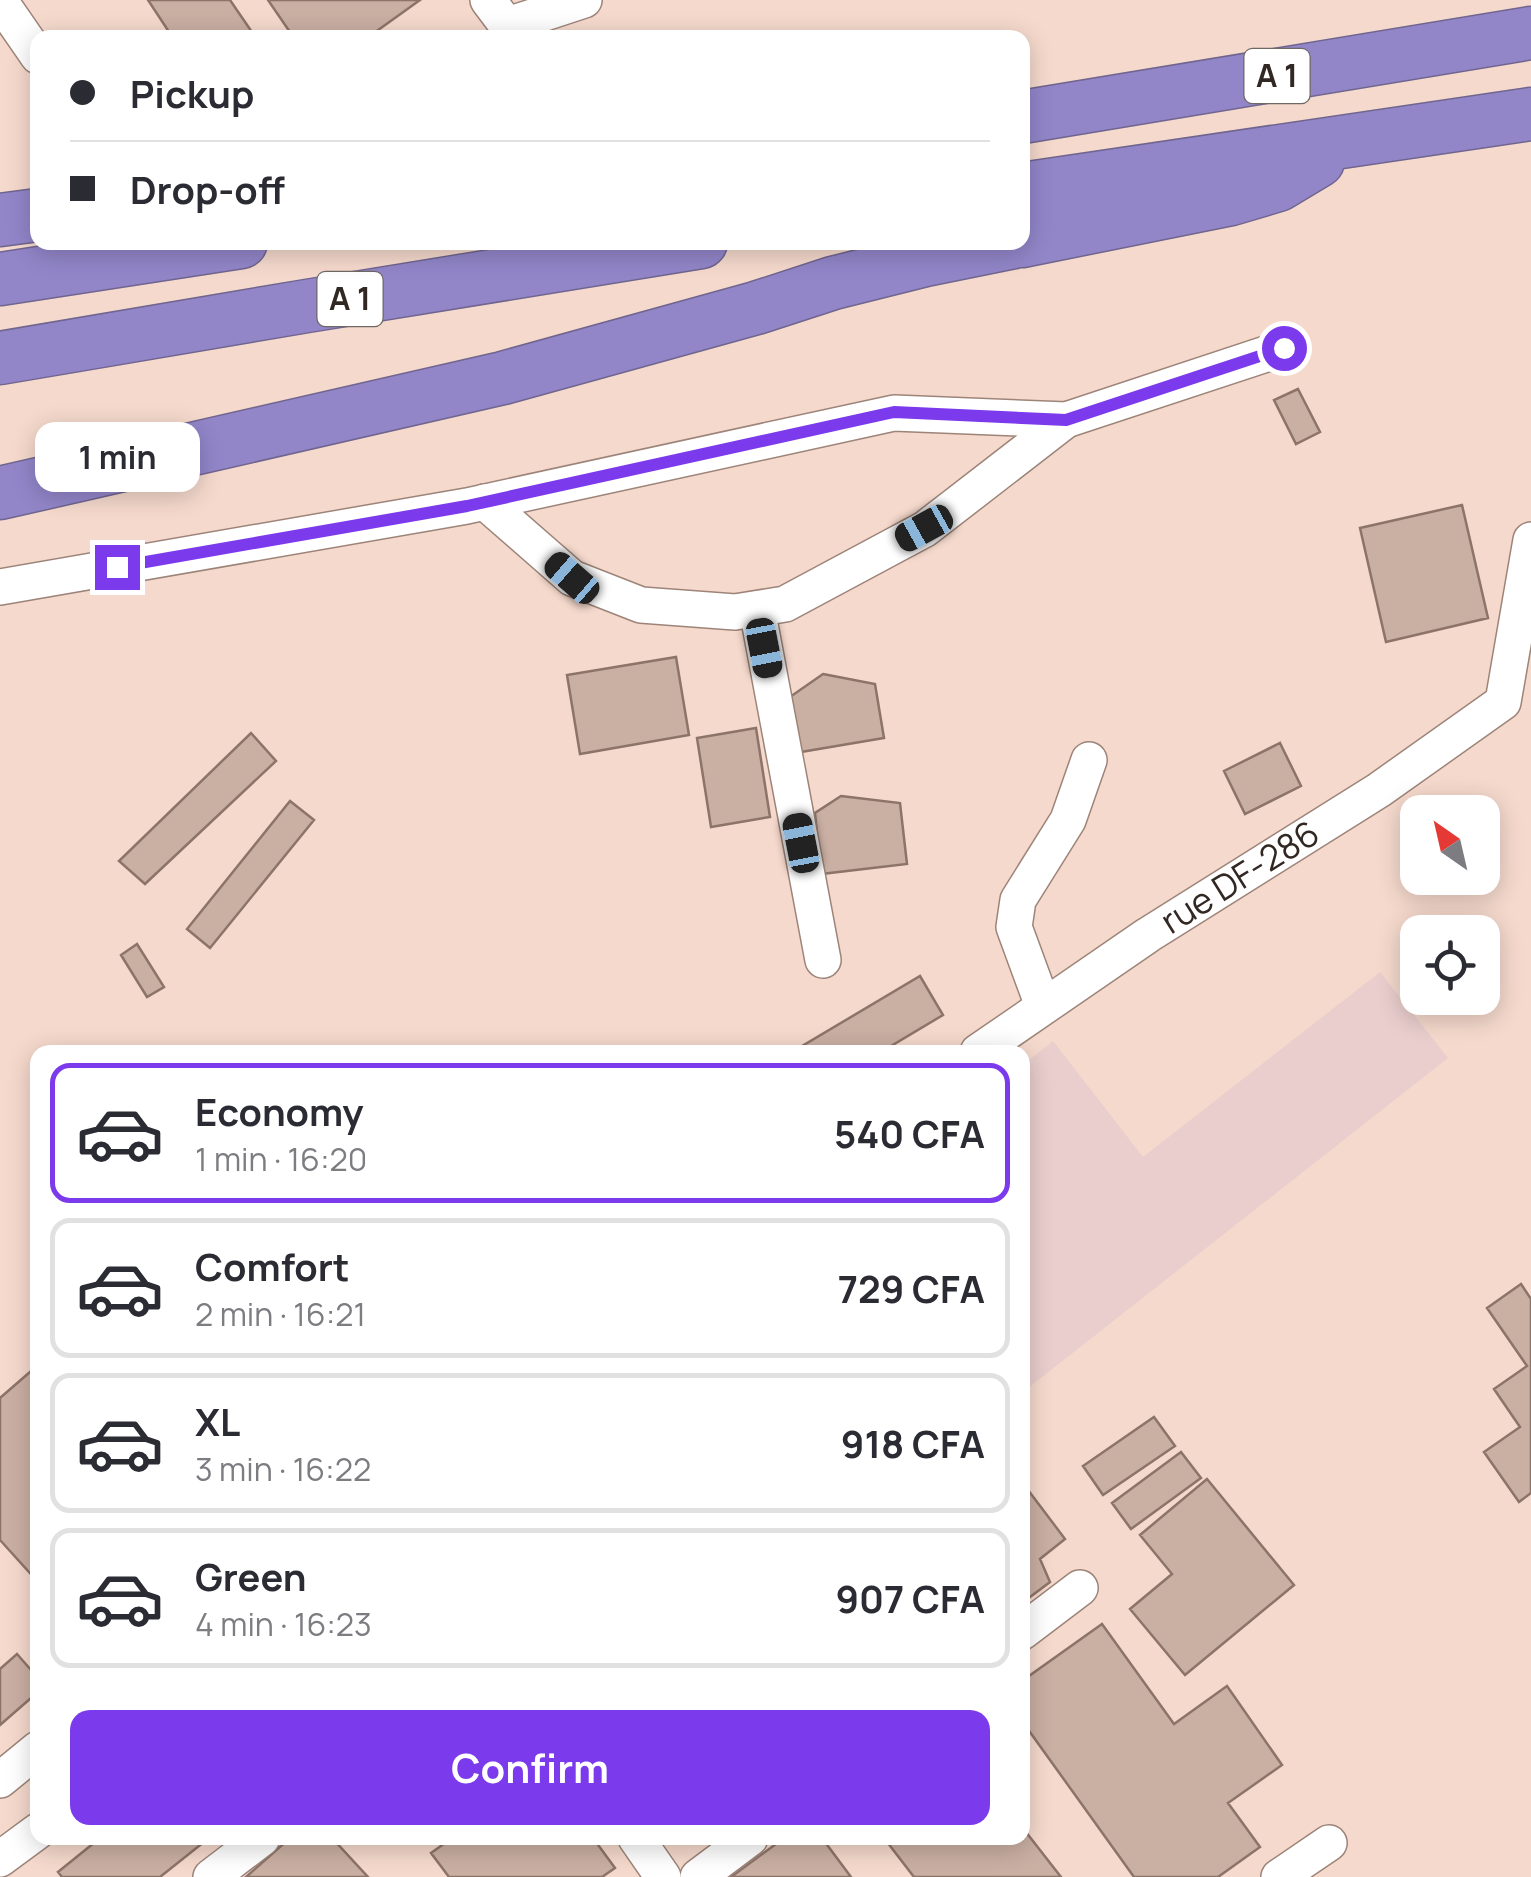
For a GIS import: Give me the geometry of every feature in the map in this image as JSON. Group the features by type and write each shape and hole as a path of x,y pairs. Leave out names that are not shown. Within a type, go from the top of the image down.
{"highway":[{"name":"A 1","path":"1030,116 1531,33"},
{"name":"A 1","path":"1030,188 1531,114"},
{"path":"1030,239 1278,186 1354,140"},
{"path":"0,220 30,216"},
{"path":"0,279 189,250"},
{"name":"A 1","path":"0,358 652,250"},
{"path":"0,492 503,378 834,284 974,250"}],"street":[{"path":"488,0 503,20 514,23 584,0"},
{"path":"0,1 30,44"},
{"path":"484,502 572,578 642,605 734,612 785,604 924,528 1066,420 1284,348"},
{"path":"0,587 484,502 894,412 1066,420"},
{"name":"rue DF-286","path":"988,1045 1148,935 1380,790 1503,702 1531,540"},
{"path":"757,609 823,960"},
{"path":"1043,1006 1014,927 1018,900 1068,820 1089,760"},
{"path":"1030,1626 1080,1588"},
{"path":"0,1780 30,1756"},
{"path":"0,1860 30,1837"},
{"path":"1279,1877 1329,1843"},
{"path":"210,1877 253,1845"},
{"path":"641,1845 663,1877"},
{"path":"698,1877 741,1845"}],"shaded area":[{"path":"1380,972 1400,997 1400,1015 1414,1015 1448,1058 1030,1386 1030,1059 1053,1041 1143,1157"}],"building":[{"path":"148,0 230,0 251,30 168,30"},
{"path":"268,0 420,0 378,30 289,30"},
{"path":"1298,389 1320,432 1296,444 1274,400"},
{"path":"1462,505 1488,618 1386,642 1360,528"},
{"path":"676,657 689,735 580,754 567,675"},
{"path":"823,674 875,684 884,738 795,753 787,699"},
{"path":"756,728 770,817 711,827 697,738"},
{"path":"251,733 276,761 145,884 119,861"},
{"path":"1280,743 1301,786 1245,814 1224,771"},
{"path":"841,796 900,803 907,864 821,874 815,813"},
{"path":"290,801 314,820 210,948 187,929"},
{"path":"137,944 164,987 147,997 121,955"},
{"path":"920,976 943,1015 893,1045 804,1045"},
{"path":"1521,1284 1531,1299 1531,1493 1519,1502 1484,1452 1520,1427 1494,1389 1527,1366 1487,1308"},
{"path":"30,1372 30,1573 0,1540 0,1398"},
{"path":"1154,1417 1175,1446 1103,1495 1083,1466"},
{"path":"1181,1452 1201,1478 1131,1529 1112,1503"},
{"path":"1207,1479 1294,1585 1185,1675 1130,1609 1172,1574 1140,1535"},
{"path":"1030,1493 1065,1539 1040,1559 1050,1582 1030,1597"},
{"path":"1102,1624 1174,1724 1227,1686 1282,1765 1228,1803 1260,1847 1218,1877 1134,1877 1030,1732 1030,1675"},
{"path":"17,1654 30,1669 30,1699 0,1725 0,1669"},
{"path":"1030,1837 1061,1877 914,1877 889,1845 1030,1845"},
{"path":"91,1845 200,1845 160,1877 62,1877 58,1872"},
{"path":"282,1845 338,1845 368,1877 246,1877"},
{"path":"442,1845 598,1845 615,1868 602,1877 449,1877 431,1853"},
{"path":"774,1845 827,1845 851,1877 731,1877"}],"route":[{"path":"117,567 467,506 894,412 1066,420 1284,348"}]}
